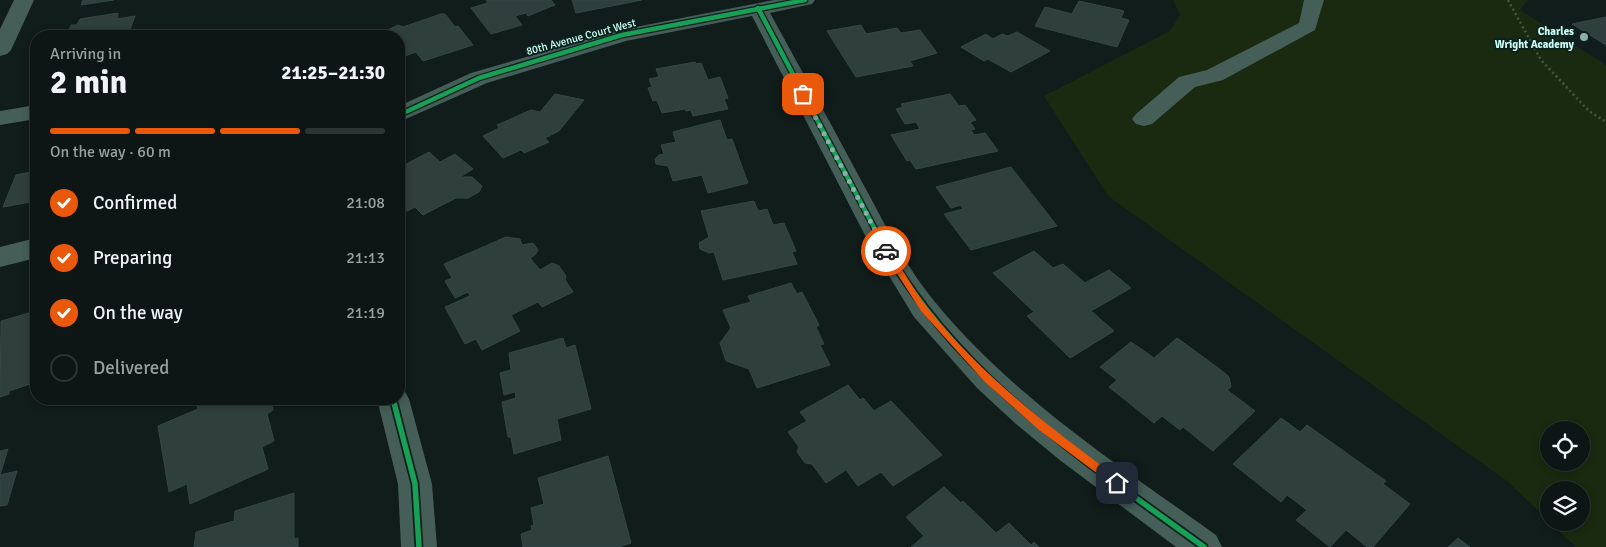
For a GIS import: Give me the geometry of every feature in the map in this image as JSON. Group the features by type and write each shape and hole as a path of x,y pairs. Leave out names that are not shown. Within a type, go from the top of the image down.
{"street":[{"path":"0,50 24,0"},
{"name":"80th Avenue Court West","path":"405,112 479,78 622,35 805,0"},
{"path":"1144,119 1187,82 1215,75 1308,26 1314,0"},
{"path":"758,8 882,243 924,309 981,372 1027,415 1072,451 1204,547"},
{"path":"0,118 30,113"},
{"path":"0,257 30,250"},
{"path":"395,405 415,484 420,547"}],"path":[{"path":"1508,0 1540,60 1589,111 1606,122"}],"green space":[{"path":"1173,0 1528,0 1520,10 1606,65 1606,547 1576,547 1559,531 1590,531 1590,481 1540,481 1540,512 1507,481 1108,196 1044,96 1170,31 1180,15"}],"building":[{"path":"83,0 114,0 81,5"},
{"path":"486,0 551,0 555,5 528,16 526,13 515,16 522,25 491,34 471,8 488,3"},
{"path":"572,0 642,0 576,13"},
{"path":"1079,1 1124,11 1121,18 1129,20 1117,47 1035,26 1045,7 1072,14"},
{"path":"118,13 117,19 135,16 130,30 69,30 71,25 77,25 80,19"},
{"path":"445,14 455,27 458,26 473,45 423,61 416,52 405,56 405,30 388,30 398,25 403,27"},
{"path":"1606,17 1606,45 1572,24"},
{"path":"861,25 866,34 897,28 901,33 920,30 937,53 910,61 913,66 856,77 827,31"},
{"path":"1017,32 1050,51 1011,72 988,59 984,61 961,47 986,34 993,39 1002,34 1008,36"},
{"path":"695,62 696,64 701,63 708,80 720,77 728,98 724,99 728,109 693,116 691,110 686,111 685,109 662,113 657,100 653,101 648,88 652,87 649,79 659,77 656,69"},
{"path":"555,94 584,100 559,131 545,138 549,142 524,153 521,150 503,158 483,136 499,128 497,125 531,110 540,112"},
{"path":"950,94 959,106 965,105 976,120 970,122 975,129 971,130 974,135 985,133 998,151 916,169 910,160 907,161 891,135 920,129 916,122 905,124 896,109 903,107 901,104"},
{"path":"720,120 727,140 732,139 748,183 708,193 702,175 673,181 668,166 656,164 655,159 659,155 664,154 661,145 676,142 673,132"},
{"path":"429,152 440,162 455,154 473,169 460,177 472,177 482,186 479,192 468,198 456,198 423,215 415,207 405,212 405,165"},
{"path":"1011,167 1057,226 971,250 944,214 963,209 961,205 951,208 936,187"},
{"path":"30,172 30,202 3,207 16,175"},
{"path":"754,201 758,211 767,209 773,225 784,223 796,251 792,252 797,264 723,280 714,252 709,253 700,249 699,243 709,237 701,211"},
{"path":"506,237 520,239 522,245 533,243 538,250 530,258 540,270 552,263 559,266 573,292 542,307 538,302 511,315 520,331 482,350 476,339 465,344 445,307 470,296 468,292 455,298 445,281 452,278 444,264"},
{"path":"1034,251 1053,268 1063,264 1085,283 1109,270 1131,288 1091,311 1114,331 1070,358 1027,316 1034,312 993,273"},
{"path":"791,283 797,294 802,292 819,325 816,327 824,344 820,345 830,365 757,388 749,369 726,361 720,343 731,328 723,310 751,302 748,296"},
{"path":"30,313 30,384 9,391 9,394 0,397 1,321"},
{"path":"563,338 566,348 575,345 591,409 557,419 561,440 514,454 511,437 508,437 502,402 516,398 515,392 504,395 500,373 511,370 509,353"},
{"path":"1177,338 1229,377 1231,387 1227,390 1255,411 1213,451 1183,427 1180,430 1162,416 1154,423 1109,387 1117,380 1100,367 1131,342 1154,358"},
{"path":"848,385 860,400 863,398 874,411 891,401 942,455 893,486 881,472 858,486 846,470 826,483 812,464 805,463 797,452 799,447 788,432 807,421 800,412"},
{"path":"197,405 272,405 273,410 267,414 274,441 262,447 268,469 190,504 187,484 169,492 158,426 198,409"},
{"path":"1281,418 1300,432 1307,425 1386,481 1383,484 1410,504 1373,547 1367,547 1346,530 1330,547 1296,520 1307,510 1287,495 1281,502 1233,464"},
{"path":"8,449 0,475 0,451"},
{"path":"608,456 631,543 619,547 523,547 521,534 532,530 531,526 534,525 531,508 544,504 538,478"},
{"path":"17,471 7,505 0,506 0,475"},
{"path":"944,487 961,503 963,501 996,533 1009,523 1031,545 1034,542 1039,547 911,547 924,536 906,517"},
{"path":"294,493 294,539 298,538 298,547 194,547 196,532 234,521 235,511"},
{"path":"1458,538 1470,547 1448,547"}],"cycle path":[{"path":"405,112 479,78 622,35 805,0"},
{"path":"758,8 882,243 924,309 988,379 1027,415 1072,451 1204,547"},
{"path":"395,405 415,484 419,547"}],"way so far":[{"path":"803,94 886,251"}],"place":[{"name":"Charles Wright Academy","path":"1584,37"}],"route":[{"path":"886,251 924,309 988,379 1027,415 1072,451 1117,483"}]}
